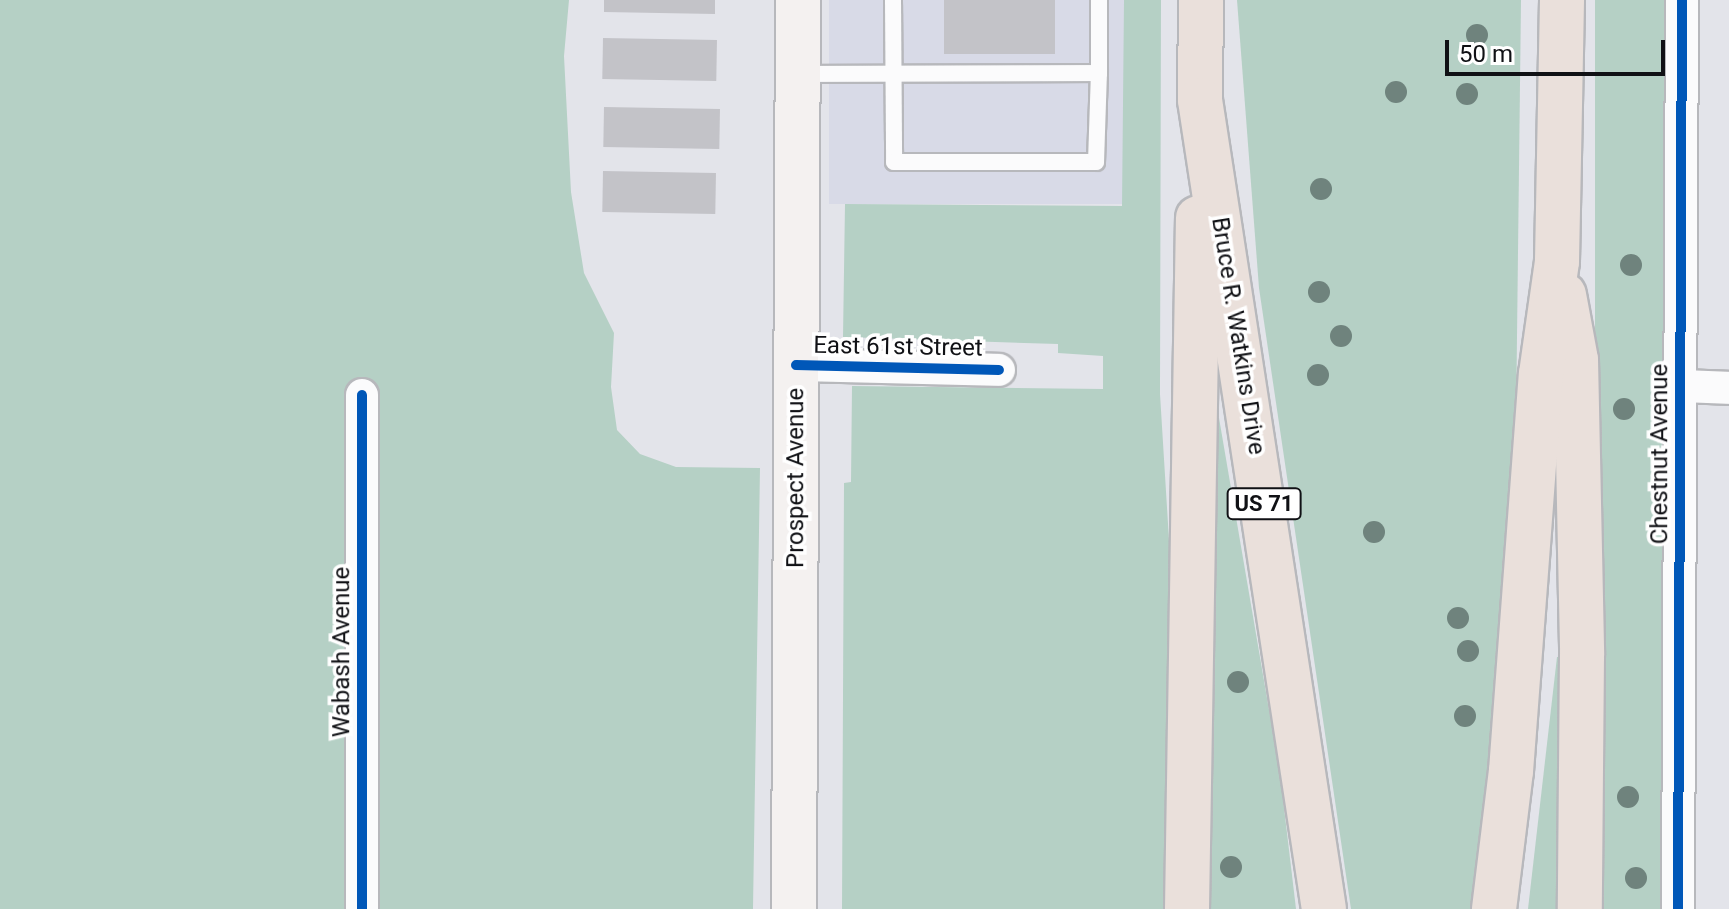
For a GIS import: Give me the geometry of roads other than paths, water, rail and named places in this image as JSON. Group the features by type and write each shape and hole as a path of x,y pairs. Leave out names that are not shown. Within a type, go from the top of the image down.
{"highway":[{"name":"Bruce R. Watkins Drive","path":"1201,0 1200,100 1324,909"},
{"path":"1494,909 1511,771 1541,374 1557,261 1562,0"},
{"path":"1187,909 1200,100"},
{"path":"1557,261 1576,360 1582,655 1580,909"}],"main road":[{"name":"Prospect Avenue","path":"794,909 798,0"}],"street":[{"name":"Chestnut Avenue","path":"1678,909 1682,0"},
{"name":"East 61st Street","path":"796,365 999,370"},
{"path":"1680,386 1729,388"},
{"name":"Wabash Avenue","path":"362,395 362,909"}],"lane":[{"path":"893,0 894,162 1096,162 1099,0"},
{"path":"798,74 1099,73"}]}
